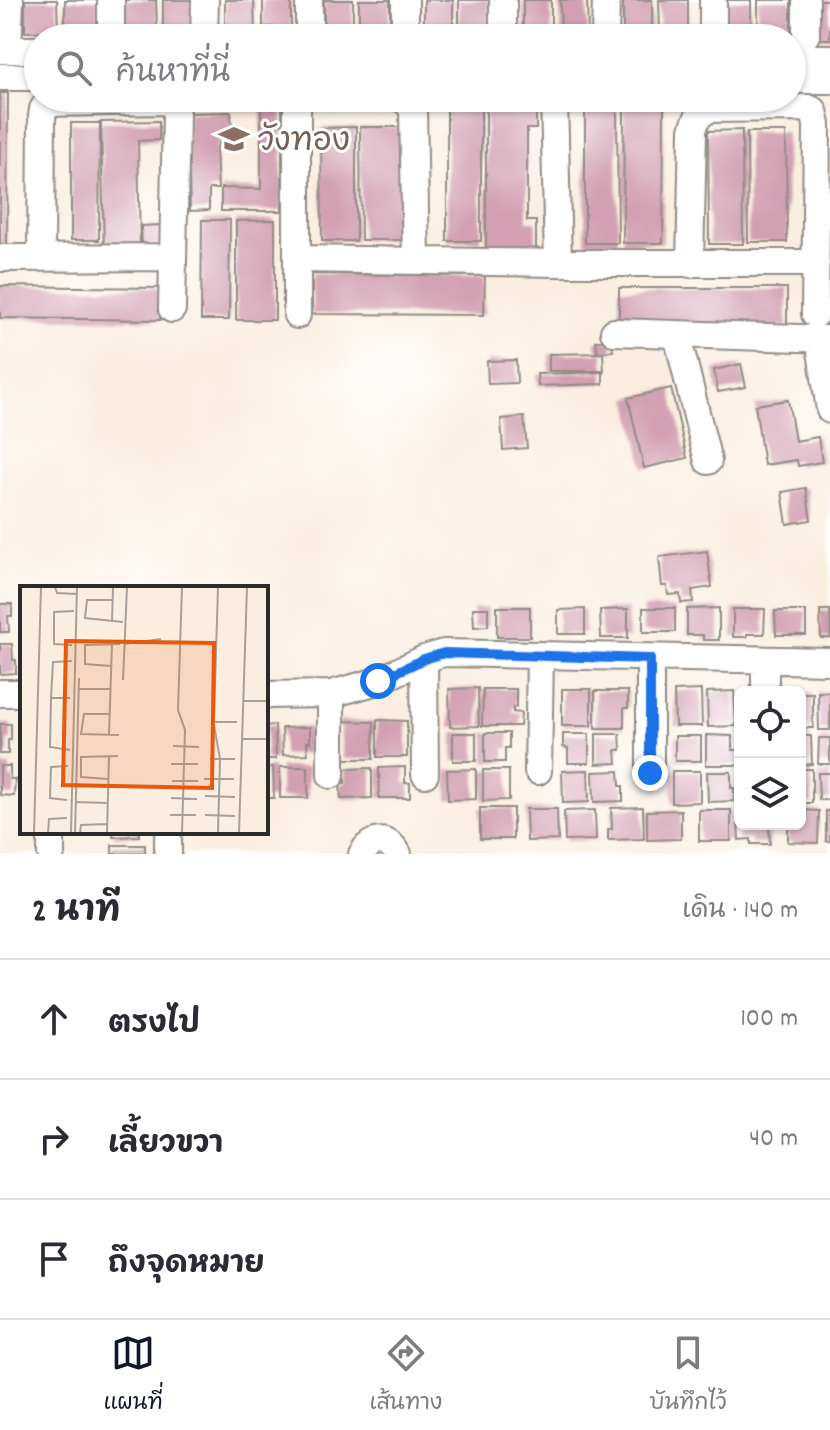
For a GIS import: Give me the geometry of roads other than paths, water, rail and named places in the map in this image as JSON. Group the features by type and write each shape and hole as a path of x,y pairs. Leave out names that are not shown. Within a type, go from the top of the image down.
{"street":[{"path":"4,50 10,0"},
{"path":"204,24 205,0"},
{"path":"309,0 309,24"},
{"path":"405,0 405,24"},
{"path":"503,0 503,24"},
{"path":"605,24 606,0"},
{"path":"713,0 713,24"},
{"path":"806,0 806,35"},
{"path":"806,58 830,58"},
{"path":"0,77 24,77"},
{"path":"806,80 830,80"},
{"path":"806,108 814,111 817,125 816,263 830,410"},
{"path":"41,257 43,112"},
{"path":"172,309 176,112"},
{"path":"297,112 297,315"},
{"path":"413,112 416,261"},
{"path":"554,112 558,263"},
{"path":"690,264 693,130 695,121 703,112"},
{"path":"0,258 173,257"},
{"path":"298,259 816,263"},
{"path":"614,332 677,335 821,330"},
{"path":"677,335 708,461"},
{"path":"268,695 331,694 378,681 444,653 830,661"},
{"path":"538,771 540,656"},
{"path":"424,659 425,774"},
{"path":"650,659 650,773"},
{"path":"765,660 765,686"},
{"path":"331,694 331,775"},
{"path":"362,854 366,846 380,840 394,846 398,854"}],"place":[{"name":"วังทอง","path":"234,139"}]}
